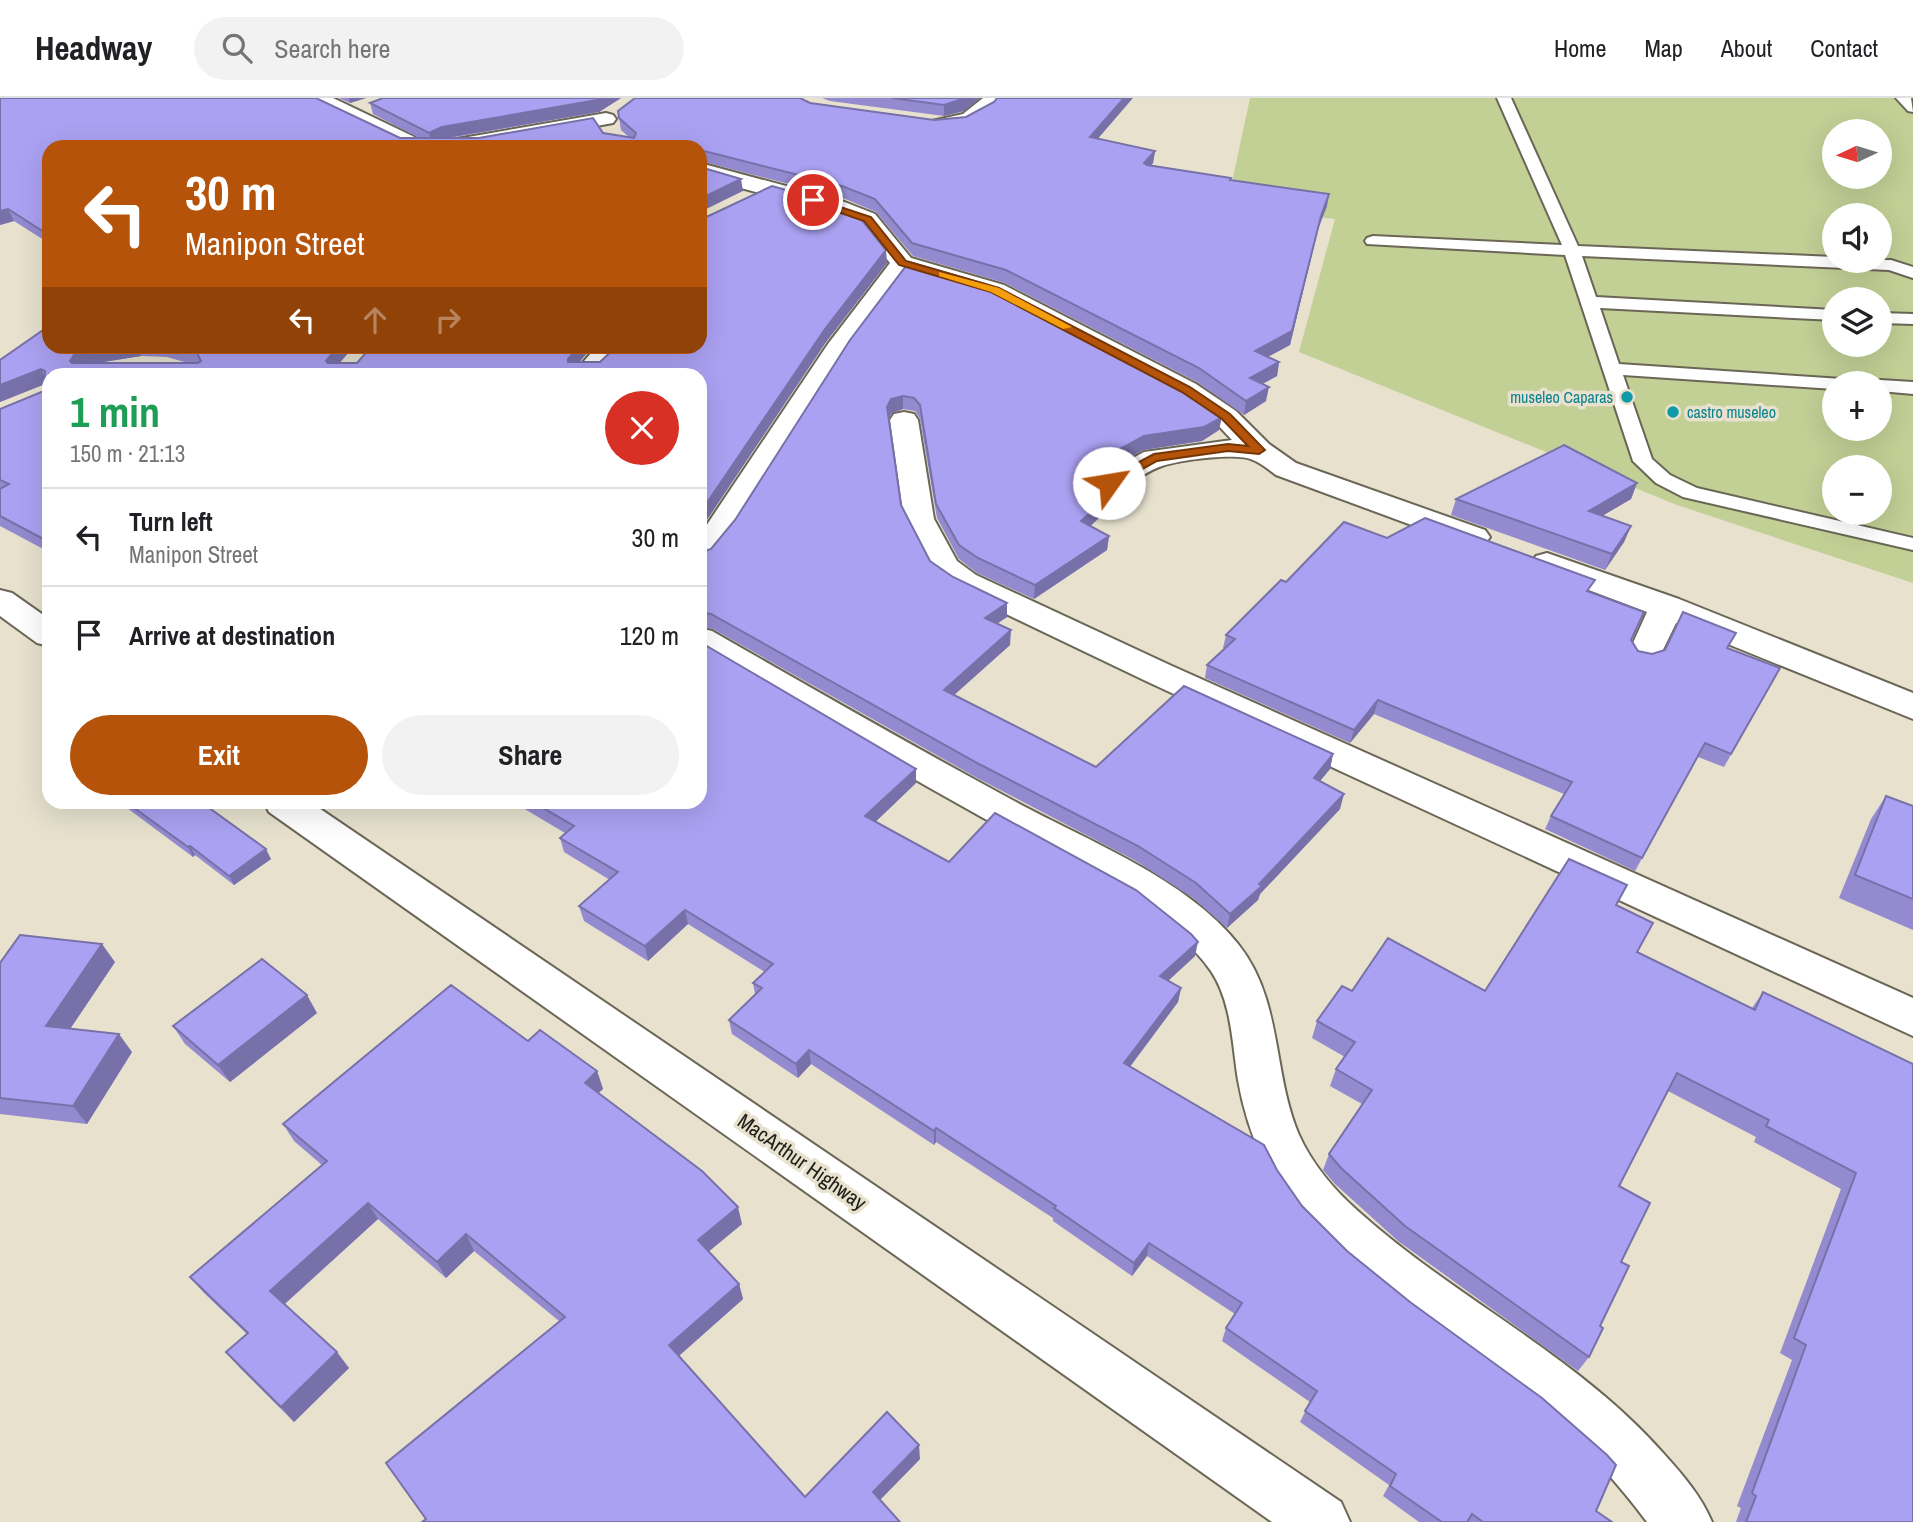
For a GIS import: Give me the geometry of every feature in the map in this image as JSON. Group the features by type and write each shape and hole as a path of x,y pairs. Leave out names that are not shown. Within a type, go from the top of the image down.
{"main road":[{"path":"317,98 405,140"},
{"path":"923,123 963,123 973,118 994,98"},
{"path":"349,113 371,105"},
{"path":"485,140 606,119 627,106"},
{"path":"606,119 608,133 615,140"},
{"path":"707,172 834,206 867,219 902,263 995,290 1031,307 1210,404 1259,450 1286,468 1667,606 1913,707"},
{"path":"735,207 770,189"},
{"path":"707,547 724,526 849,331 902,263"},
{"path":"592,368 607,354"},
{"path":"904,420 919,520 944,568 965,582 1160,674 1913,1018"},
{"path":"1109,483 1154,458 1228,448 1259,450"},
{"path":"0,600 42,630"},
{"path":"1645,654 1667,606"},
{"path":"707,643 915,764 1150,894 1192,925 1223,955 1248,997 1269,1118 1294,1173 1338,1226 1404,1279 1588,1416 1662,1494 1683,1522"},
{"name":"MacArthur Highway","path":"293,809 1321,1522"}],"lane":[{"path":"1504,98 1572,250 1643,461 1663,479 1690,493 1913,544"},
{"path":"1903,98 1913,108"},
{"path":"1373,241 1891,265 1913,273"},
{"path":"1589,302 1822,314"},
{"path":"1892,319 1913,320"},
{"path":"1612,369 1822,382"},
{"path":"1892,387 1913,388"}],"green space":[{"path":"1250,98 1913,98 1913,583 1677,505 1299,352 1335,219 1227,206"}],"building":[{"path":"0,98 316,98 400,138 479,138 593,118 603,133 634,138 636,133 619,118 618,111 635,98 800,98 810,103 934,120 966,117 997,98 1124,98 1090,137 1155,151 1144,163 1147,165 1329,194 1292,331 1255,351 1279,362 1250,378 1269,387 1246,401 1199,368 1006,270 912,243 875,199 842,186 707,152 707,140 42,140 42,230 8,209 0,211"},
{"path":"383,98 600,98 442,127 429,133 370,103"},
{"path":"892,98 965,98 944,105"},
{"path":"707,169 741,179 707,196"},
{"path":"772,186 857,214 886,250 825,329 707,503 707,368 42,368 0,385 0,360 42,331 42,354 75,354 70,361 72,363 198,363 201,361 198,354 332,354 326,361 328,363 357,363 365,354 572,354 568,362 600,362 608,354 707,354 707,217"},
{"path":"909,262 985,284 1176,385 1222,417 1204,427 1144,436 1098,461 1093,470 1099,477 1117,478 1138,468 1081,521 1109,536 1035,585 978,558 959,545 936,504 920,405 914,398 903,396 891,399 887,407 901,505 930,561 953,577 1007,603 985,618 1011,630 944,690 1096,767 1184,686 1333,754 1314,778 1344,794 1259,884 1262,886 1230,914 1196,883 1138,846 979,764 707,613 707,550 735,520 850,340"},
{"path":"42,392 42,538 0,516 0,489 9,484 0,480 0,409"},
{"path":"1564,445 1637,483 1589,511 1631,526 1612,554 1456,499"},
{"path":"1425,518 1595,580 1587,591 1644,612 1631,640 1638,651 1652,654 1665,650 1683,612 1736,633 1727,648 1780,668 1731,754 1705,743 1642,858 1551,816 1572,782 1378,700 1354,730 1207,665 1235,639 1226,635 1281,580 1286,582 1344,522 1387,538"},
{"path":"707,646 916,769 865,816 949,862 995,813 1136,890 1198,942 1160,976 1181,988 1124,1063 1264,1145 1277,1170 1302,1206 1347,1251 1410,1302 1542,1398 1607,1455 1616,1465 1596,1511 1612,1522 1483,1522 1472,1514 1467,1522 1442,1522 1390,1486 1396,1474 1305,1411 1317,1391 1226,1328 1242,1303 1149,1243 1134,1263 1054,1208 1056,1206 809,1050 796,1064 729,1020 762,988 753,983 773,964 685,910 645,946 579,906 618,872 560,838 574,826 545,809 707,809"},
{"path":"1886,796 1913,806 1913,899 1855,875"},
{"path":"136,809 211,809 266,849 229,876"},
{"path":"1569,859 1627,885 1616,905 1653,923 1637,952 1755,1010 1763,992 1913,1064 1913,1522 1746,1522 1756,1496 1752,1493 1806,1345 1794,1338 1856,1173 1766,1126 1769,1120 1677,1073 1619,1186 1650,1203 1621,1262 1629,1266 1600,1326 1603,1328 1589,1357 1405,1226 1329,1154 1372,1090 1336,1069 1355,1042 1317,1021 1342,986 1352,991 1388,938 1485,991"},
{"path":"20,935 102,944 46,1026 119,1034 73,1106 0,1098 0,963"},
{"path":"262,959 307,995 218,1065 173,1026"},
{"path":"451,985 528,1041 540,1030 597,1071 585,1083 702,1171 738,1207 698,1240 739,1284 669,1345 805,1497 887,1412 919,1445 873,1492 900,1522 422,1522 426,1519 386,1463 565,1317 466,1234 437,1262 368,1203 270,1291 337,1352 281,1407 226,1352 248,1333 190,1277 327,1161 283,1124"}],"slow traffic":[{"path":"942,274 995,290 1067,327"}],"place":[{"name":"museleo Caparas","path":"1627,397"},
{"name":"castro museleo","path":"1673,412"}],"route":[{"path":"813,200 867,219 902,263 995,290 1186,390 1226,417 1259,450 1228,448 1154,458 1142,462 1109,483"}]}
